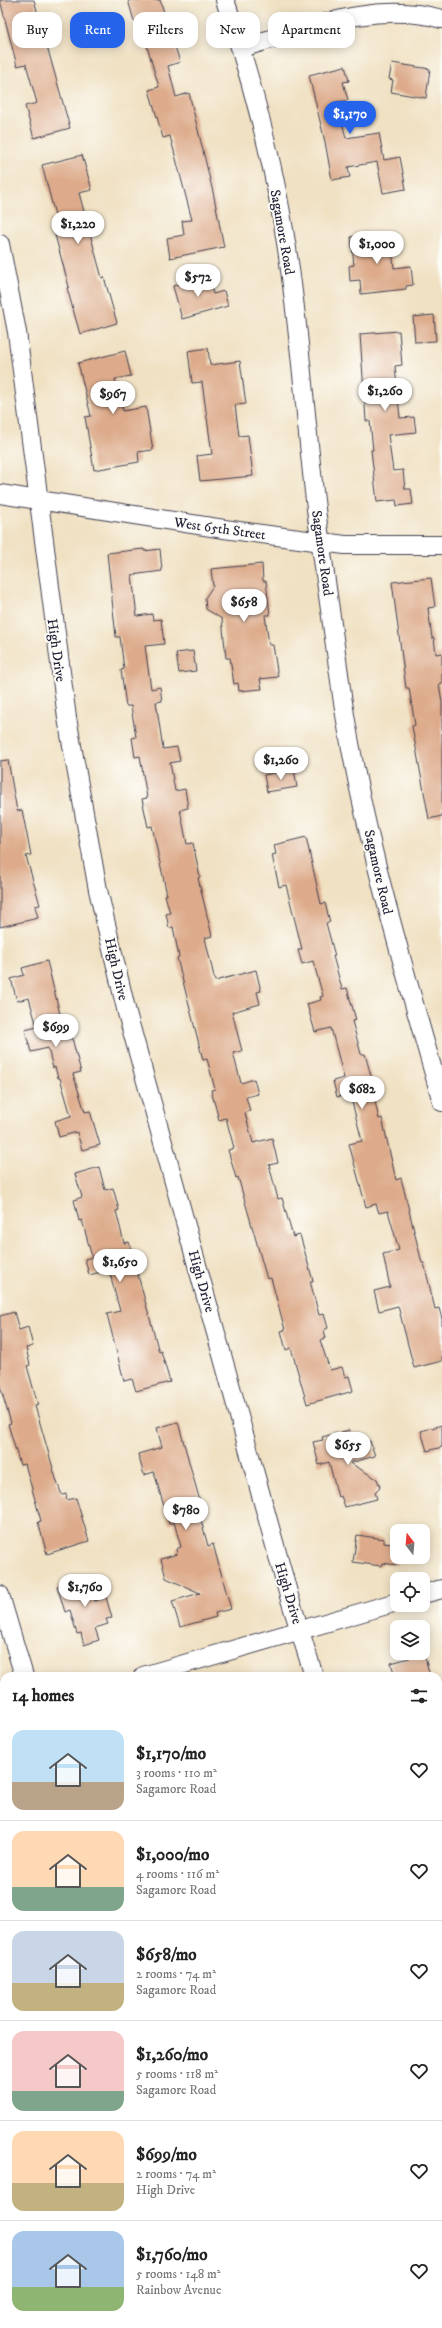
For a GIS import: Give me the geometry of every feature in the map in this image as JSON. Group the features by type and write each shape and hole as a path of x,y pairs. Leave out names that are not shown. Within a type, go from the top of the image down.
{"street":[{"name":"Sagamore Road","path":"225,0 229,12"},
{"path":"260,43 367,13 402,11 442,19"},
{"name":"Sagamore Road","path":"241,48 258,110 284,228 296,313 321,542 343,699 360,789 390,916 442,1102"},
{"name":"High Drive","path":"0,244 17,332 67,718 98,890 127,1013 289,1596 313,1672"},
{"name":"West 65th Street","path":"0,494 224,529 344,545 442,545"},
{"path":"430,1592 442,1589"},
{"path":"0,1595 23,1672"},
{"path":"157,1672 390,1604"}],"building":[{"path":"0,0 34,0 37,12 12,12 12,47"},
{"path":"128,0 160,0 164,12 133,12 133,18"},
{"path":"12,48 48,48 70,128 34,138 25,106 37,103 26,64 17,66"},
{"path":"148,48 175,48 180,62 168,66 176,97 189,93 213,192 224,247 170,258 167,238 184,235 182,221 192,220 170,136 163,138 149,90 159,87"},
{"path":"392,63 430,69 426,98 391,92 393,80 389,79"},
{"path":"345,66 349,81 343,82 348,100 337,102 346,138 379,133 384,160 400,157 406,189 383,193 377,162 348,167 350,177 332,180 325,142 309,75"},
{"path":"82,155 92,190 79,193 102,278 104,277 117,323 80,334 67,288 69,287 51,220 56,219 42,165"},
{"path":"390,233 394,268 411,266 413,285 406,286 406,289 361,294 360,280 350,281 349,266 354,265 351,237"},
{"path":"208,276 213,294 224,291 228,306 182,319 173,286"},
{"path":"434,315 436,341 415,342 413,317"},
{"path":"399,331 402,365 395,366 400,418 414,417 416,432 388,435 393,471 403,470 405,489 411,489 413,504 397,506 396,500 377,502 371,450 373,450 370,421 366,421 360,334"},
{"path":"208,348 210,365 240,361 246,404 235,405 239,436 248,435 253,476 200,481 197,456 212,454 202,382 192,383 188,351"},
{"path":"125,351 131,376 115,379 123,411 146,407 153,450 138,452 139,462 94,470 85,417 91,416 78,363"},
{"path":"144,549 144,551 160,549 162,571 132,575 137,616 152,614 153,620 161,619 164,644 145,646 151,689 160,687 162,701 156,702 163,749 177,747 180,761 170,763 175,791 185,789 188,808 180,810 187,844 193,843 200,877 198,878 212,936 205,938 215,981 256,970 261,991 257,992 260,1004 232,1012 242,1051 233,1053 241,1083 254,1079 258,1094 246,1097 250,1111 245,1113 253,1143 272,1138 278,1163 269,1165 278,1199 282,1198 293,1237 300,1235 313,1281 310,1281 319,1315 324,1314 328,1328 324,1330 326,1338 320,1340 330,1370 342,1367 345,1377 349,1376 353,1391 307,1404 291,1348 286,1350 281,1331 285,1330 271,1278 267,1279 238,1177 236,1178 228,1150 234,1148 226,1118 219,1120 211,1090 215,1089 207,1059 203,1060 177,958 179,957 173,927 169,928 166,914 170,913 165,895 167,895 152,826 148,827 142,799 147,798 140,756 135,757 132,738 136,737 131,706 126,706 121,670 124,669 120,637 116,637 107,553"},
{"path":"262,564 263,581 266,581 270,615 265,615 269,645 273,645 278,677 260,679 262,689 239,691 238,683 234,684 230,658 226,658 222,619 206,609 205,598 213,586 211,569"},
{"path":"431,578 435,607 428,608 432,638 434,638 436,654 442,653 442,683 439,684 442,702 442,816 429,819 412,726 415,725 409,688 406,688 392,582"},
{"path":"193,651 196,671 179,673 176,653"},
{"path":"8,760 17,811 22,810 31,855 26,856 40,905 35,906 38,918 0,927 0,761"},
{"path":"294,769 297,787 267,792 264,775"},
{"path":"306,837 321,904 325,903 330,922 326,923 342,989 347,988 356,1020 352,1021 361,1054 365,1054 373,1083 371,1084 379,1119 382,1118 396,1180 401,1178 435,1309 439,1308 442,1319 442,1361 414,1368 398,1306 379,1311 374,1291 390,1287 383,1254 399,1250 388,1211 379,1213 376,1204 366,1207 349,1144 362,1141 350,1094 337,1097 333,1081 344,1078 331,1028 315,1032 307,1004 321,1000 320,997 323,996 313,961 302,964 298,950 302,949 286,885 279,887 272,855 276,854 274,845"},
{"path":"47,961 66,1039 72,1038 81,1072 73,1074 85,1112 90,1111 100,1145 82,1150 77,1132 59,1137 55,1121 71,1116 60,1078 58,1078 55,1067 53,1068 48,1048 31,1052 25,1030 37,1027 29,998 17,1001 11,979 24,975 22,968"},
{"path":"99,1167 105,1190 113,1188 119,1210 116,1211 124,1243 129,1242 159,1352 161,1351 170,1382 136,1391 132,1379 124,1381 107,1314 120,1311 109,1270 89,1275 85,1259 92,1257 82,1220 79,1221 74,1200 82,1197 75,1174"},
{"path":"14,1312 19,1330 28,1327 33,1346 26,1348 30,1365 27,1366 38,1405 35,1406 57,1482 62,1495 66,1494 67,1500 76,1498 89,1541 47,1554 38,1522 41,1521 25,1464 20,1465 8,1424 11,1423 0,1386 0,1316"},
{"path":"178,1422 201,1505 197,1505 208,1546 213,1544 231,1609 215,1613 216,1617 180,1627 172,1601 200,1593 166,1578 161,1559 177,1554 176,1549 181,1547 174,1522 169,1524 154,1472 144,1475 138,1454 162,1447 157,1428"},
{"path":"442,1425 442,1447 427,1451 421,1431"},
{"path":"349,1430 351,1438 364,1435 366,1442 370,1441 375,1456 350,1463 377,1479 380,1487 375,1492 377,1499 345,1507 341,1496 338,1497 329,1462 319,1465 313,1442 323,1440 322,1437"},
{"path":"357,1535 384,1539 384,1543 390,1544 390,1564 397,1565 382,1563 381,1566 353,1562"},
{"path":"88,1576 95,1601 106,1597 112,1618 106,1619 108,1624 95,1628 99,1640 84,1645 81,1633 77,1634 70,1610 65,1612 57,1586"},
{"path":"402,1660 426,1660 429,1672 394,1672 391,1663"}]}
